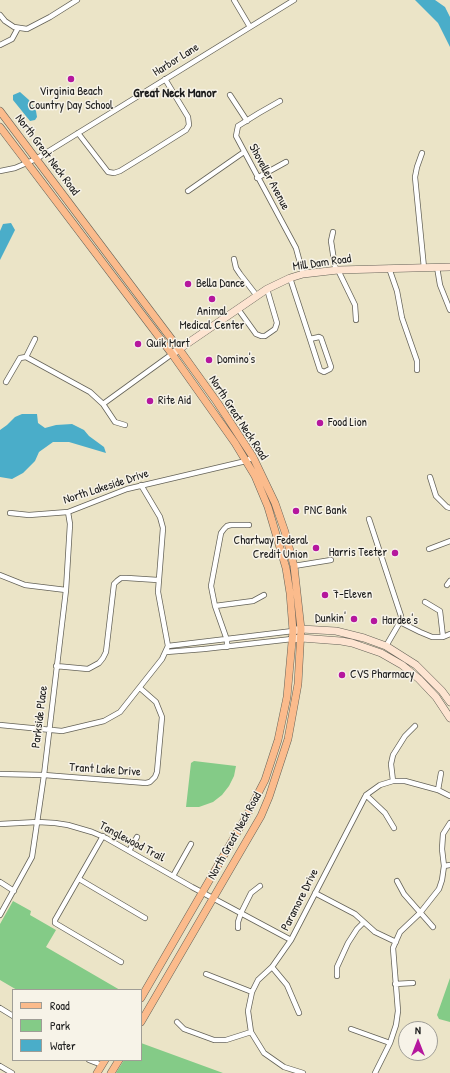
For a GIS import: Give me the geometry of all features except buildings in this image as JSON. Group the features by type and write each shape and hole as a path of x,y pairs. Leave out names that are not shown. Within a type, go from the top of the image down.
{"main road":[{"name":"North Great Neck Road","path":"0,111 179,349 217,402 253,457 275,503 285,532 294,566 301,630 296,703 288,739 269,797 260,816 142,1020"},
{"name":"North Great Neck Road","path":"0,127 172,354 226,430 246,461 268,507 286,568 290,593 293,631 287,697 278,740 265,780 203,893 142,996"},
{"name":"Mill Dam Road","path":"172,354 267,289 290,278 303,274 338,270 450,267"},
{"path":"293,631 344,632 386,646 416,665 442,691 450,702"},
{"path":"292,639 330,639 352,643 381,653 402,665 419,679 436,697 450,718"},
{"path":"111,1073 118,1061"},
{"path":"97,1073 103,1063"}],"street":[{"path":"0,15 9,24 18,28 27,29 76,0"},
{"path":"234,0 250,27"},
{"name":"Harbor Lane","path":"0,171 15,168 36,159 165,78 294,0"},
{"path":"0,45 12,39 18,28"},
{"path":"78,133 106,170 111,172 120,171 186,130 189,125 188,117 165,78"},
{"path":"230,95 247,121 280,101"},
{"name":"Shoveller Avenue","path":"247,121 238,126 236,136 257,178 296,248 303,274"},
{"path":"188,191 244,152"},
{"path":"422,153 417,166 416,177 424,268"},
{"path":"257,178 286,162"},
{"path":"333,232 331,241 335,267 338,270 355,305 356,320"},
{"path":"234,259 236,268 257,296"},
{"path":"438,267 440,285 450,310"},
{"path":"389,268 398,291 402,318 417,361 417,370"},
{"path":"290,278 320,370 324,372 330,369 332,367 321,338 310,339"},
{"path":"238,309 256,334 265,336 275,329 277,323 267,289"},
{"path":"26,357 35,339"},
{"path":"103,404 172,354"},
{"path":"6,382 20,358 26,357 86,390 103,404 115,422 125,425"},
{"name":"North Lakeside Drive","path":"10,513 29,515 68,512 114,493 141,485 246,461 253,457"},
{"path":"430,477 436,496 450,508"},
{"path":"0,725 48,730 70,730 110,719 120,712 162,659 168,646 159,602 158,580 163,535 162,521 141,485"},
{"name":"Parkside Place","path":"0,915 32,857 38,822 66,590 70,524 68,512"},
{"path":"369,519 401,616 400,622 386,646"},
{"path":"227,646 227,640 211,586 221,533 227,526 249,526"},
{"path":"429,549 450,541"},
{"path":"294,566 331,560"},
{"path":"0,575 25,585 66,590"},
{"path":"56,666 88,669 99,663 103,658 106,652 114,584 117,581 121,578 158,580"},
{"path":"216,606 253,601 264,595"},
{"path":"425,602 440,611 443,637"},
{"path":"400,622 421,630 432,637 443,637 450,634"},
{"path":"168,646 293,631"},
{"path":"166,652 292,639"},
{"name":"Trant Lake Drive","path":"0,774 44,775 146,783 150,782 155,777 157,772 162,717 159,707 151,697 140,688"},
{"path":"393,781 391,764 393,755 405,736 415,726"},
{"path":"438,790 441,773"},
{"name":"Paramore Drive","path":"302,1073 284,1067 264,1054 251,1032 248,1011 252,992 258,980 272,967 291,940 366,795 380,785 393,781 405,781 438,790 450,796"},
{"path":"366,795 384,813 394,828"},
{"name":"Tanglewood Trail","path":"0,824 38,822 68,825 103,836 203,893 291,940"},
{"path":"375,1073 390,1043 396,1024 398,1011 393,954 396,942 400,932 420,913 439,890 444,866 442,849 443,834 450,823"},
{"path":"103,836 55,920 55,923 121,962"},
{"path":"129,851 137,837"},
{"path":"173,876 191,844"},
{"path":"444,866 450,865"},
{"path":"79,879 145,918"},
{"path":"397,881 404,894 433,927"},
{"path":"0,882 14,891"},
{"path":"238,928 241,913 251,893 260,886"},
{"path":"315,893 355,914 375,932 396,942"},
{"path":"337,976 337,967 348,943 357,929 364,922"},
{"path":"272,967 288,985 299,1013"},
{"path":"206,974 252,992"},
{"path":"396,984 413,983"},
{"path":"1,1010 12,1016"},
{"path":"177,1022 184,1029 214,1040 226,1040 251,1032"},
{"path":"351,1029 390,1043"},
{"path":"0,1066 12,1073"}],"green space":[{"path":"194,761 236,766 234,776 222,795 213,802 199,807 186,807 191,763"},
{"path":"13,901 31,911 30,915 56,930 46,947 118,989 15,989 0,980 0,924"},
{"path":"450,978 450,1022 439,1019 437,1015"},
{"path":"142,1043 223,1073 116,1073 123,1061 142,1061"}],"water":[{"path":"415,0 435,0 445,7 450,17 450,47 438,23"},
{"path":"20,92 29,100 36,111 37,117 35,120 30,121 13,100 13,95"},
{"path":"11,223 15,230 0,260 0,231 3,224"},
{"path":"22,414 37,414 38,423 45,428 56,425 72,424 84,430 89,436 104,447 106,453 69,442 53,442 39,452 35,461 23,473 12,479 0,477 0,430 15,417"}],"place":[{"name":"Virginia Beach Country Day School","path":"71,79"},
{"name":"Bella Dance","path":"188,284"},
{"name":"Animal Medical Center","path":"212,299"},
{"name":"Quik Mart","path":"138,344"},
{"name":"Domino's","path":"209,360"},
{"name":"Rite Aid","path":"150,401"},
{"name":"Food Lion","path":"320,423"},
{"name":"PNC Bank","path":"296,511"},
{"name":"Chartway Federal Credit Union","path":"316,548"},
{"name":"Harris Teeter","path":"395,553"},
{"name":"7-Eleven","path":"325,595"},
{"name":"Dunkin'","path":"354,619"},
{"name":"Hardee's","path":"374,621"},
{"name":"CVS Pharmacy","path":"342,675"}],"district":[{"name":"Great Neck Manor","path":"175,94"}]}
